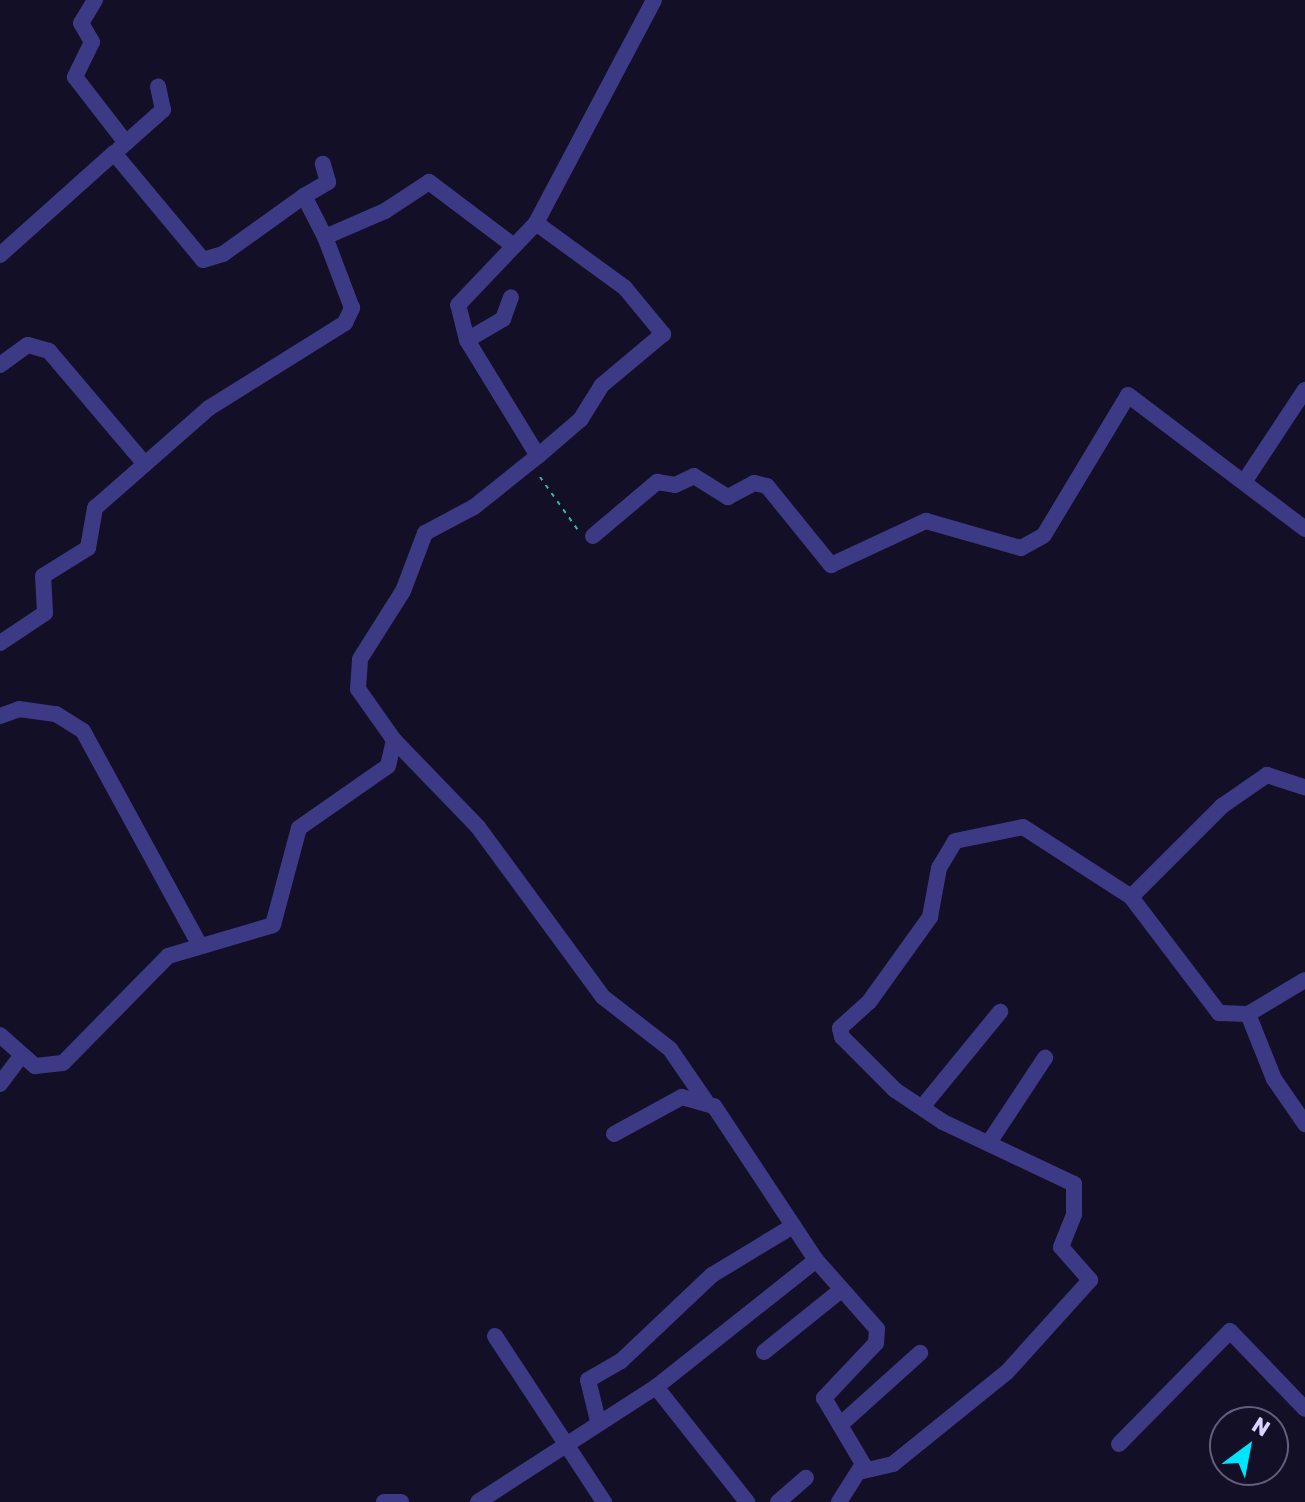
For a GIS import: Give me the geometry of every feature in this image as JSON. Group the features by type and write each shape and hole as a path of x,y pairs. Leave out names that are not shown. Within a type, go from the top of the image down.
{"street":[{"path":"95,0 82,19 93,37 75,77 120,148 203,260 223,254 328,182 323,164"},
{"path":"536,461 467,340 458,305 536,223 654,0"},
{"path":"0,255 166,104 158,87"},
{"path":"325,237 385,211 429,182 514,246"},
{"path":"0,643 41,618 43,576 88,548 95,508 209,408 345,323 352,308 325,237 304,196"},
{"path":"536,223 625,288 663,334 594,393 581,419 536,461 418,543 403,591 355,679 394,740 478,827 603,997 670,1049 816,1260 879,1336 824,1398 863,1471"},
{"path":"467,340 503,319 511,297"},
{"path":"0,365 28,345 49,351 144,463"},
{"path":"593,536 657,482 675,485 694,476 728,497 763,484 831,565 926,521 1021,548 1044,535 1128,395 1246,479 1305,529"},
{"path":"1246,479 1302,400"},
{"path":"0,716 19,709 56,714 83,731 199,944"},
{"path":"0,1035 21,1056 47,1068 63,1063 168,956 199,944 273,925 299,828 383,772 394,740"},
{"path":"1131,897 1222,806 1267,775 1305,787"},
{"path":"839,1502 863,1471 893,1464 1007,1372 1088,1288 1088,1272 1060,1239 1074,1214 1074,1184 895,1090 840,1028 869,1002 930,917 939,868 955,841 1023,827 1131,897 1219,1013 1248,1014 1305,980"},
{"path":"923,1106 1000,1012"},
{"path":"1248,1014 1274,1079 1305,1124"},
{"path":"0,1084 21,1056"},
{"path":"990,1141 1045,1058"},
{"path":"614,1134 682,1097 705,1100"},
{"path":"598,1421 588,1380 621,1361 712,1275 793,1226"},
{"path":"478,1502 561,1444 656,1387 816,1260"},
{"path":"764,1352 841,1290"},
{"path":"1119,1444 1230,1331 1305,1409"},
{"path":"495,1336 561,1444 604,1502"},
{"path":"840,1425 920,1353"},
{"path":"656,1387 747,1502"},
{"path":"778,1502 806,1478"},
{"path":"384,1502 401,1502"}],"path":[{"path":"536,461 581,534 593,536"}]}
